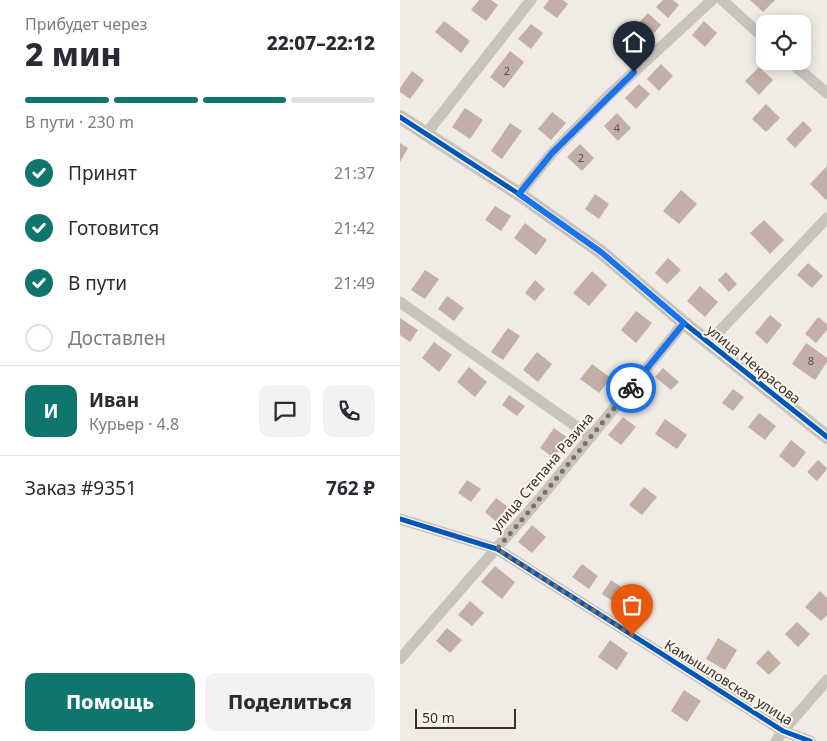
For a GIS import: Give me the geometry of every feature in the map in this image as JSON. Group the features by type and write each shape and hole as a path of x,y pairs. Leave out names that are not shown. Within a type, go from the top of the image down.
{"street":[{"path":"426,134 531,0"},
{"path":"519,194 552,153 608,96 712,0"},
{"path":"722,0 756,31"},
{"path":"800,70 827,93"},
{"name":"улица Некрасова","path":"400,117 519,194 601,252 684,323 827,437"},
{"path":"709,342 827,218"},
{"path":"400,302 591,436"},
{"name":"улица Степана Разина","path":"400,659 497,549 684,323"},
{"name":"Камышловская улица","path":"400,519 497,549 783,731 810,741"},
{"path":"776,741 827,680"}],"building":[{"path":"479,0 491,0 498,5 486,21 471,10"},
{"path":"549,0 563,0 568,4 557,18 543,8"},
{"path":"663,0 673,0 679,5 668,18 656,7"},
{"path":"750,0 775,0 763,12"},
{"path":"648,13 661,25 649,39 635,27"},
{"path":"444,21 470,41 461,53 435,32"},
{"path":"704,21 717,33 705,47 692,35"},
{"path":"531,24 543,33 531,49 518,39"},
{"path":"510,51 524,62 504,88 490,77"},
{"path":"661,64 673,76 659,91 647,79"},
{"path":"756,70 762,70 773,80 759,95 745,81"},
{"path":"412,71 424,80 410,99 400,92 400,88"},
{"path":"639,84 650,94 636,109 625,98"},
{"path":"766,104 780,118 766,132 752,119"},
{"path":"465,108 483,120 470,139 452,127"},
{"path":"552,112 566,123 551,140 538,129"},
{"path":"617,113 631,128 618,141 604,126"},
{"path":"803,121 812,130 795,148 786,139"},
{"path":"510,123 522,131 502,159 491,151"},
{"path":"400,143 408,148 400,162"},
{"path":"580,144 594,158 582,171 567,157"},
{"path":"827,166 827,199 826,200 810,184"},
{"path":"681,190 697,204 679,224 663,211"},
{"path":"595,194 609,204 599,219 585,209"},
{"path":"495,206 511,216 501,231 485,220"},
{"path":"764,220 784,240 770,254 750,233"},
{"path":"525,223 547,240 536,255 514,238"},
{"path":"668,258 681,270 667,284 655,273"},
{"path":"808,263 823,276 812,288 797,275"},
{"path":"425,270 439,279 425,299 411,290"},
{"path":"592,271 607,285 589,306 573,293"},
{"path":"726,272 737,284 729,292 718,280"},
{"path":"535,280 545,289 535,301 525,293"},
{"path":"700,286 718,302 705,317 687,301"},
{"path":"447,296 464,308 454,321 438,309"},
{"path":"636,311 652,323 636,343 621,330"},
{"path":"770,315 782,325 767,344 755,333"},
{"path":"818,317 827,324 827,330 816,343 805,334"},
{"path":"400,318 418,330 410,342 400,335"},
{"path":"508,328 520,336 503,360 491,352"},
{"path":"434,342 452,355 439,372 422,358"},
{"path":"806,343 827,358 827,362 815,380 792,364"},
{"path":"537,352 552,364 538,382 523,370"},
{"path":"592,364 611,378 599,393 580,379"},
{"path":"469,367 487,382 475,397 457,382"},
{"path":"663,368 679,382 671,390 655,377"},
{"path":"733,389 744,397 733,411 722,403"},
{"path":"509,395 525,406 517,416 502,405"},
{"path":"759,413 776,426 765,440 748,427"},
{"path":"623,417 636,427 621,445 608,435"},
{"path":"665,419 687,435 677,449 655,434"},
{"path":"554,428 568,438 554,458 540,448"},
{"path":"791,440 806,452 794,468 779,456"},
{"path":"818,460 827,469 817,481 807,472"},
{"path":"467,480 481,489 471,502 458,493"},
{"path":"644,487 657,497 642,515 629,505"},
{"path":"496,498 512,510 500,525 485,512"},
{"path":"532,525 546,537 532,553 518,542"},
{"path":"582,564 598,576 589,589 572,577"},
{"path":"495,566 515,582 502,599 481,582"},
{"path":"611,580 627,591 618,605 602,594"},
{"path":"820,591 827,598 827,615 821,621 805,607"},
{"path":"470,601 484,613 472,626 458,615"},
{"path":"797,622 810,634 798,647 785,634"},
{"path":"447,628 462,640 450,653 436,641"},
{"path":"718,638 737,650 725,670 706,659"},
{"path":"610,640 628,653 617,670 598,657"},
{"path":"768,650 781,663 769,675 756,663"},
{"path":"684,690 701,701 687,722 671,711"}],"cycle path":[{"path":"400,117 519,194 601,252 684,323 827,437"},
{"path":"400,519 497,549 783,731 810,741"}],"way so far":[{"path":"631,388 497,549 632,635"}],"route":[{"path":"631,388 684,323 601,252 519,194 552,153 634,72"}]}
